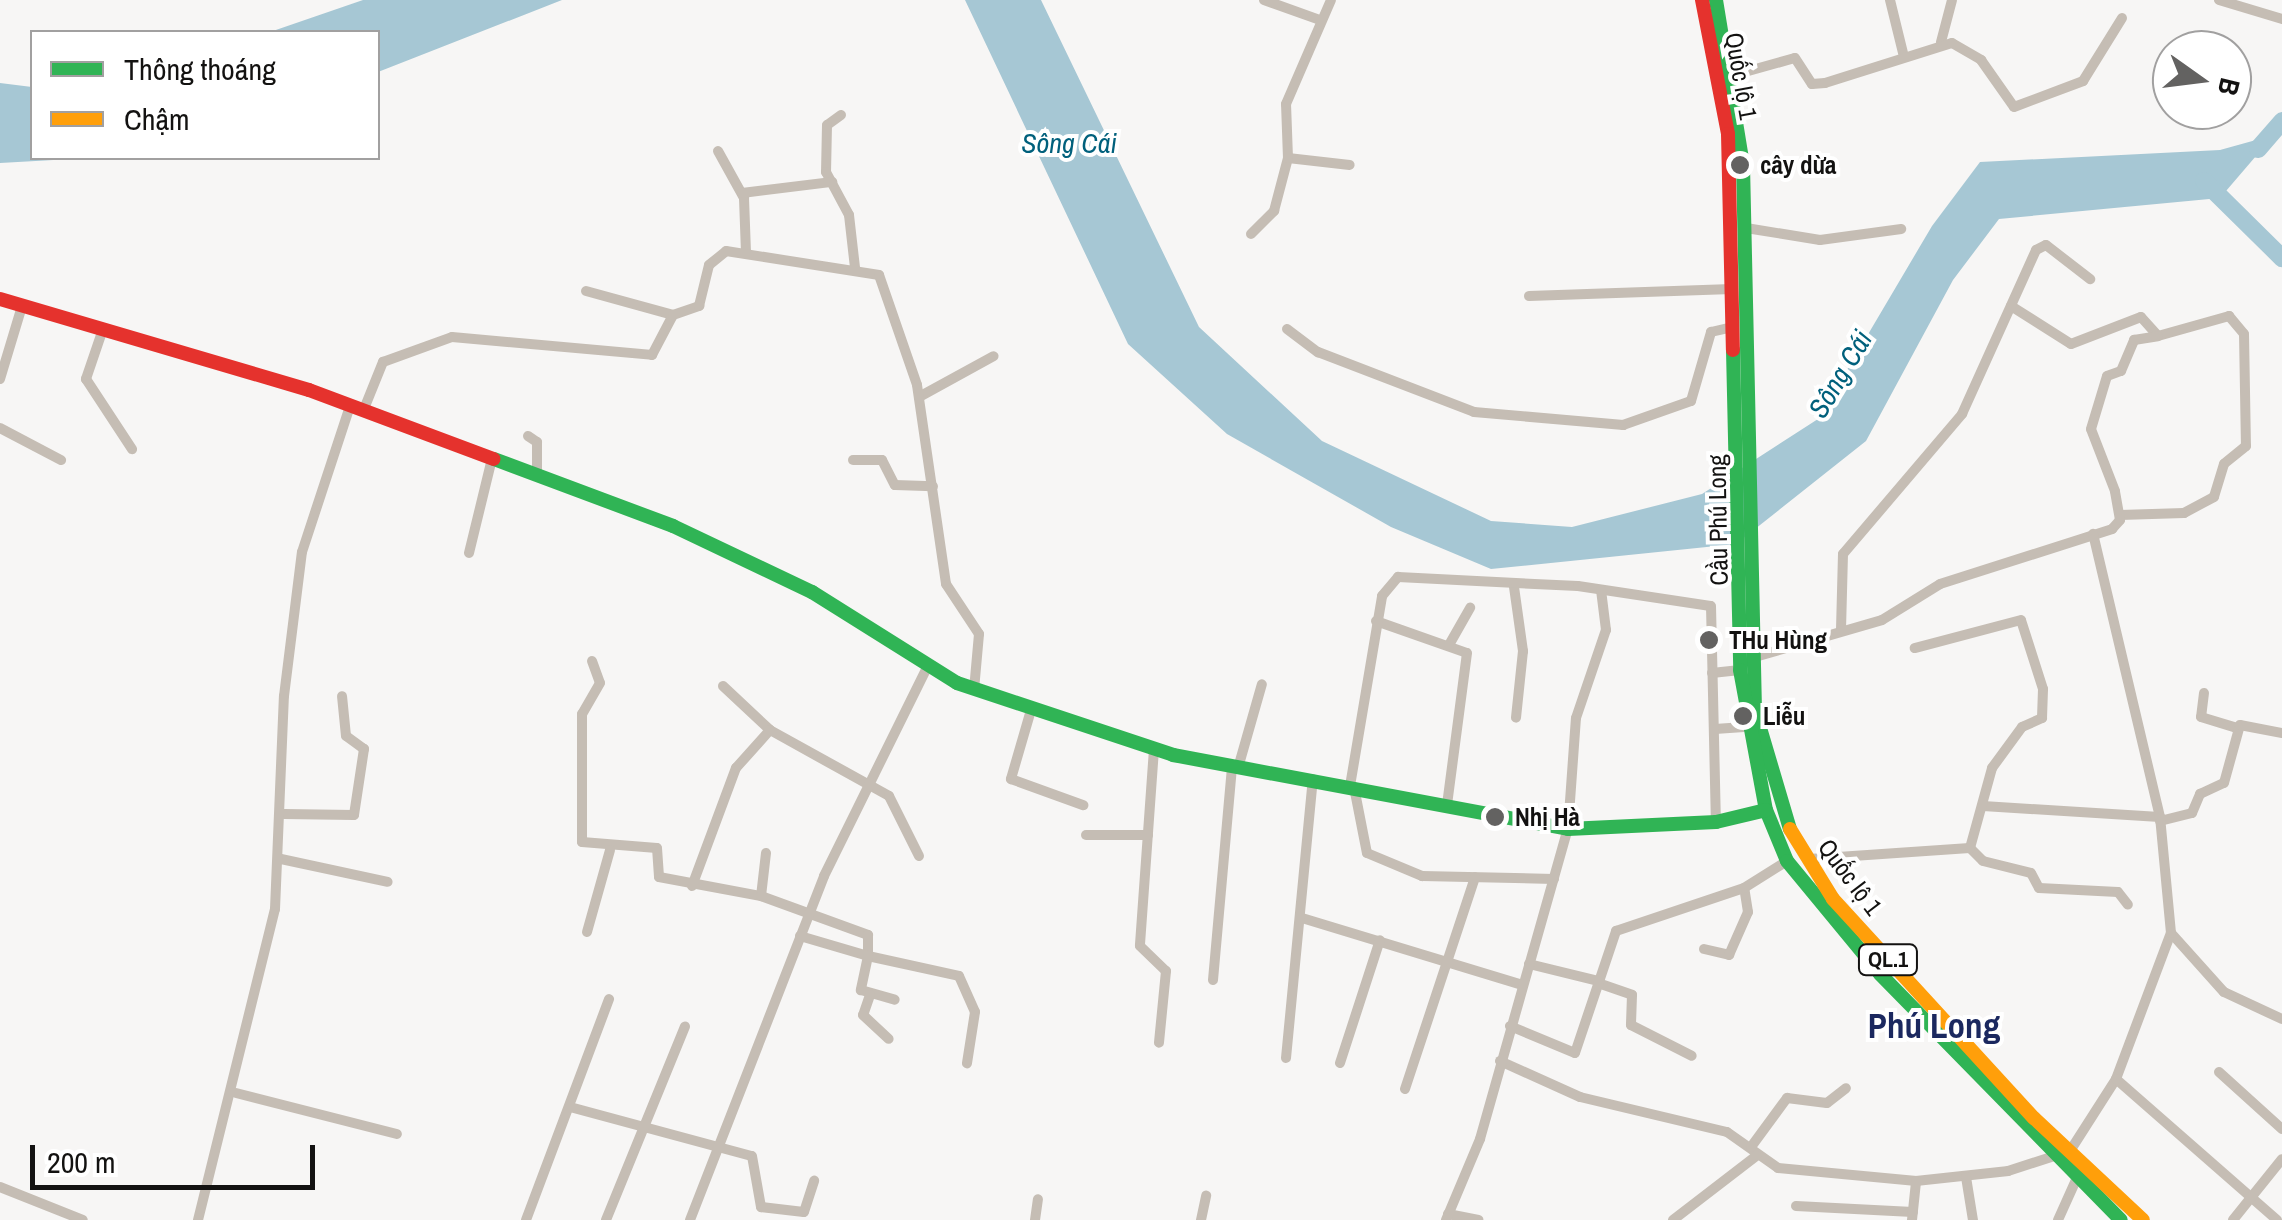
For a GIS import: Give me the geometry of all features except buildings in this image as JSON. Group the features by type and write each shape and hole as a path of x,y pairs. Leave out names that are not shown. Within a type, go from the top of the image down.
{"main road":[{"name":"Quốc lộ 1","path":"1702,0 1728,134 1733,327 1745,400"},
{"name":"Quốc lộ 1","path":"1716,0 1734,75 1746,228 1745,400"},
{"path":"0,300 357,408 674,526 812,592 927,668 974,690 1154,749 1235,768 1313,778 1568,829 1716,822 1766,810"},
{"name":"Cầu Phú Long","path":"1745,400 1749,638"},
{"name":"Quốc lộ 1","path":"1749,638 1756,658 1764,760 1805,859 2070,1151 2143,1220"},
{"name":"Quốc lộ 1","path":"1749,638 1740,670 1744,727 1766,810 1788,861 1905,1004 2053,1158 2121,1220"}],"street":[{"path":"1264,0 1320,20"},
{"path":"1251,234 1274,211 1288,158 1286,104 1332,0"},
{"path":"1890,0 1902,53"},
{"path":"1941,42 1952,0"},
{"path":"2219,0 2277,17"},
{"path":"1734,75 1796,58 1818,84 1941,42 1981,60 2014,107 2083,81 2122,18"},
{"path":"842,114 827,125 832,182 850,215 855,268"},
{"path":"718,151 742,193 746,252"},
{"path":"1288,158 1350,165"},
{"path":"742,193 832,182"},
{"path":"1746,228 1820,240 1901,229"},
{"path":"1841,630 1843,554 1944,442 2042,245 2090,279"},
{"path":"586,291 673,314 700,306 718,254 746,252 855,268 884,278 919,398 946,584 979,634 974,690"},
{"path":"1529,296 1732,289"},
{"path":"0,379 22,306"},
{"path":"2011,306 2070,344 2141,317 2158,336"},
{"path":"198,1220 236,1093 281,859 284,696 302,552 357,408 383,362 434,341 474,335 652,355 673,314"},
{"path":"1756,658 1896,615 1940,584 2093,534 2120,515 2206,505 2226,460 2246,446 2248,352 2234,321 2218,317 2134,340 2121,370 2107,376 2091,429 2120,515"},
{"path":"1287,328 1318,352 1474,412 1623,425 1691,401 1710,332 1733,327"},
{"path":"104,329 86,379 132,449"},
{"path":"919,398 994,356"},
{"path":"0,428 61,460"},
{"path":"528,436 538,442 536,475"},
{"path":"469,553 492,459"},
{"path":"853,460 882,460 894,484 933,486"},
{"path":"1500,1060 1580,1097 1728,1132 1778,1168 1916,1181 1966,1177 2070,1151 2116,1079 2171,933 2160,819 2093,534"},
{"path":"1554,878 1422,876 1364,850 1352,786 1376,621 1382,596 1406,574 1514,588 1600,590 1708,602 1716,822"},
{"path":"1514,588 1523,651 1516,718"},
{"path":"1478,1220 1447,1217 1500,1060 1568,829 1576,718 1606,630 1600,590"},
{"path":"1449,645 1470,608"},
{"path":"1915,648 2022,620 2042,718 2022,727 1992,768 1970,848"},
{"path":"1376,621 1467,653 1447,804"},
{"path":"592,661 600,689 582,714 581,838 610,850 657,848 657,875 692,886 761,896 807,918 868,935 861,990 895,1000"},
{"path":"690,1220 807,918 864,784 927,668"},
{"path":"1712,673 1740,670"},
{"path":"1213,980 1235,768 1262,684"},
{"path":"723,686 770,730 892,800 919,856"},
{"path":"2204,693 2201,718 2238,728 2282,733"},
{"path":"284,814 354,815 364,749 346,736 342,696"},
{"path":"1032,710 1011,780 1083,805"},
{"path":"1714,730 1744,727"},
{"path":"1984,806 2160,819 2192,814 2200,794 2224,783 2238,728"},
{"path":"692,886 736,768 770,730"},
{"path":"1154,749 1140,946 1166,972 1159,1042"},
{"path":"1286,1058 1313,778"},
{"path":"1086,835 1148,835"},
{"path":"1805,859 1970,848 2031,874 2039,888 2118,892 2128,905"},
{"path":"587,932 610,850"},
{"path":"761,896 766,853"},
{"path":"281,859 388,882"},
{"path":"1510,1026 1575,1052 1619,928 1744,888 1788,861"},
{"path":"1406,1089 1475,877"},
{"path":"1704,949 1729,955 1748,912 1744,888"},
{"path":"1302,918 1522,985"},
{"path":"2171,933 2224,992 2282,1020"},
{"path":"800,936 959,976 975,1012 967,1063"},
{"path":"1340,1063 1380,940"},
{"path":"1529,964 1632,995 1632,1025 1692,1056"},
{"path":"870,994 863,1015 888,1039"},
{"path":"526,1220 609,1000"},
{"path":"606,1220 685,1026"},
{"path":"2218,1072 2282,1129"},
{"path":"2116,1079 2277,1220"},
{"path":"1675,1219 1753,1151 1787,1098 1826,1102 1846,1088"},
{"path":"236,1093 398,1134"},
{"path":"570,1107 754,1158 756,1204 801,1216 814,1180"},
{"path":"2234,1220 2282,1159"},
{"path":"1966,1177 1972,1220"},
{"path":"2058,1220 2076,1180"},
{"path":"1796,1206 1912,1216 1916,1181"},
{"path":"0,1187 83,1220"},
{"path":"1201,1220 1206,1196"},
{"path":"1035,1220 1038,1199"}],"water":[{"path":"363,0 562,0 380,71 380,30 276,30"},
{"name":"Sông Cái","path":"965,0 1041,0 1199,327 1322,441 1491,521 1572,527 1702,494 1818,419 1932,226 1980,162 2220,150 2274,135 2220,198 1999,219 1953,280 1866,441 1736,544 1491,569 1391,527 1227,434 1128,344"},
{"path":"0,83 30,87 30,160 53,160 0,163"}],"waterway":[{"name":"Sông Cái","path":"2258,149 2282,121"},
{"path":"2204,181 2282,258"}],"traffic: fast":[{"path":"1716,0 1743,165 1755,711 1790,829"},
{"path":"1733,350 1740,670 1766,810 1787,861 1880,974 2121,1220"},
{"path":"494,459 673,526 812,592 957,683 1173,755 1568,829 1716,822 1766,810"}],"traffic: slow":[{"path":"1790,829 1833,899 2034,1118 2143,1220"}],"traffic: jam":[{"path":"1702,0 1728,134 1733,350"},
{"path":"0,299 309,390 494,459"}],"place":[{"name":"cây dừa","path":"1740,165"},
{"name":"THu Hùng","path":"1709,640"},
{"name":"Liễu","path":"1743,716"},
{"name":"Nhị Hà","path":"1495,817"}],"district":[{"name":"Phú Long","path":"1934,1026"}]}
